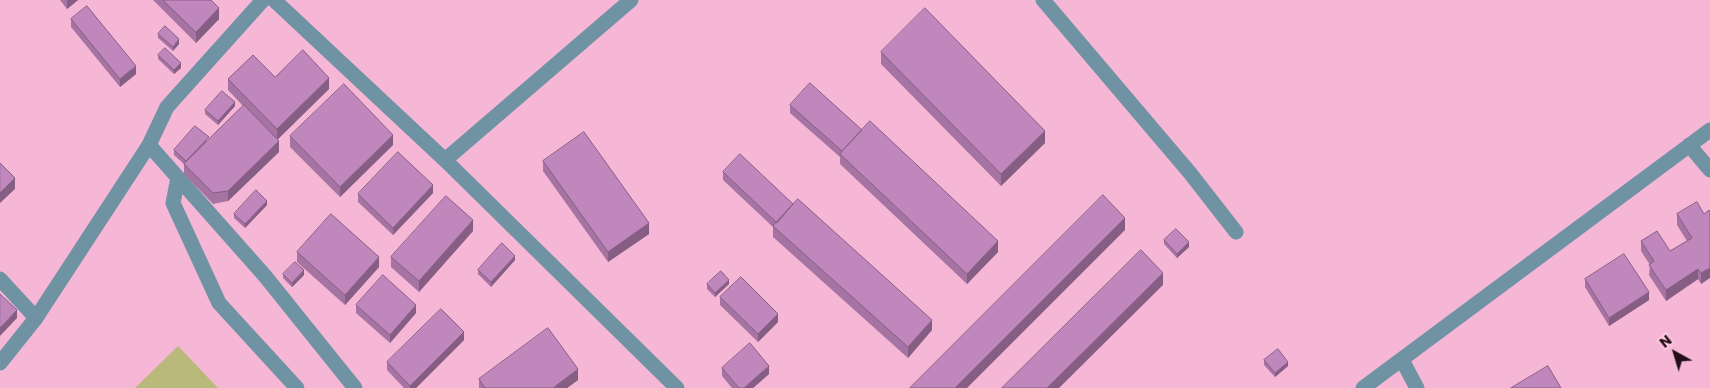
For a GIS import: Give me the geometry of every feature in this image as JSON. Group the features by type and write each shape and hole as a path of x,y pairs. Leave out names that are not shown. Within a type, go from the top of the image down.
{"street":[{"path":"0,363 36,318 149,144 167,107 263,0"},
{"path":"274,0 445,160 677,388"},
{"path":"445,160 630,0"},
{"path":"1043,0 1190,173 1236,232"},
{"path":"1363,388 1710,130"},
{"path":"149,144 265,276 356,388"},
{"path":"1689,145 1710,170"},
{"path":"178,178 173,203 219,303 297,388"},
{"path":"0,279 36,318"},
{"path":"1402,360 1417,388"}],"green space":[{"path":"178,346 218,388 135,388"}],"building":[{"path":"163,0 211,0 219,8 196,32"},
{"path":"87,6 136,66 120,79 71,19"},
{"path":"925,8 1045,131 1001,174 881,52"},
{"path":"165,26 179,39 173,47 158,34"},
{"path":"165,48 181,63 174,70 158,55"},
{"path":"303,50 329,78 277,129 228,79 253,55 275,77"},
{"path":"810,83 862,130 842,151 790,105"},
{"path":"344,84 393,135 340,187 290,136"},
{"path":"222,91 235,102 218,121 205,110"},
{"path":"244,105 279,141 228,191 213,193 184,164"},
{"path":"870,121 998,241 967,274 840,154"},
{"path":"195,126 209,137 186,161 174,150"},
{"path":"584,132 649,223 608,252 543,161"},
{"path":"398,152 433,185 393,228 358,194"},
{"path":"740,154 793,204 777,223 723,172"},
{"path":"0,163 15,178 0,193"},
{"path":"256,190 267,201 245,224 234,214"},
{"path":"1103,195 1125,218 955,388 910,388"},
{"path":"446,196 473,220 419,281 391,257"},
{"path":"798,199 932,320 908,347 773,226"},
{"path":"1697,202 1704,214 1709,210 1710,213 1710,268 1701,273 1698,269 1666,290 1649,265 1654,261 1641,241 1657,231 1670,251 1692,238 1677,214"},
{"path":"331,214 379,257 345,295 297,252"},
{"path":"1176,229 1189,242 1177,254 1164,240"},
{"path":"502,243 515,256 491,282 478,270"},
{"path":"1141,250 1163,273 1047,388 1002,388"},
{"path":"1624,254 1649,292 1609,318 1585,279"},
{"path":"295,262 304,270 292,283 283,274"},
{"path":"721,271 729,280 715,293 707,284"},
{"path":"383,275 416,305 390,335 356,305"},
{"path":"741,277 778,314 758,334 720,297"},
{"path":"0,294 17,310 0,328"},
{"path":"441,309 464,332 410,386 387,362"},
{"path":"548,328 578,369 553,388 485,388 479,379"},
{"path":"750,343 769,366 744,388 739,388 722,368"},
{"path":"1278,349 1288,362 1275,373 1264,360"},
{"path":"1548,366 1561,388 1511,388"}]}
